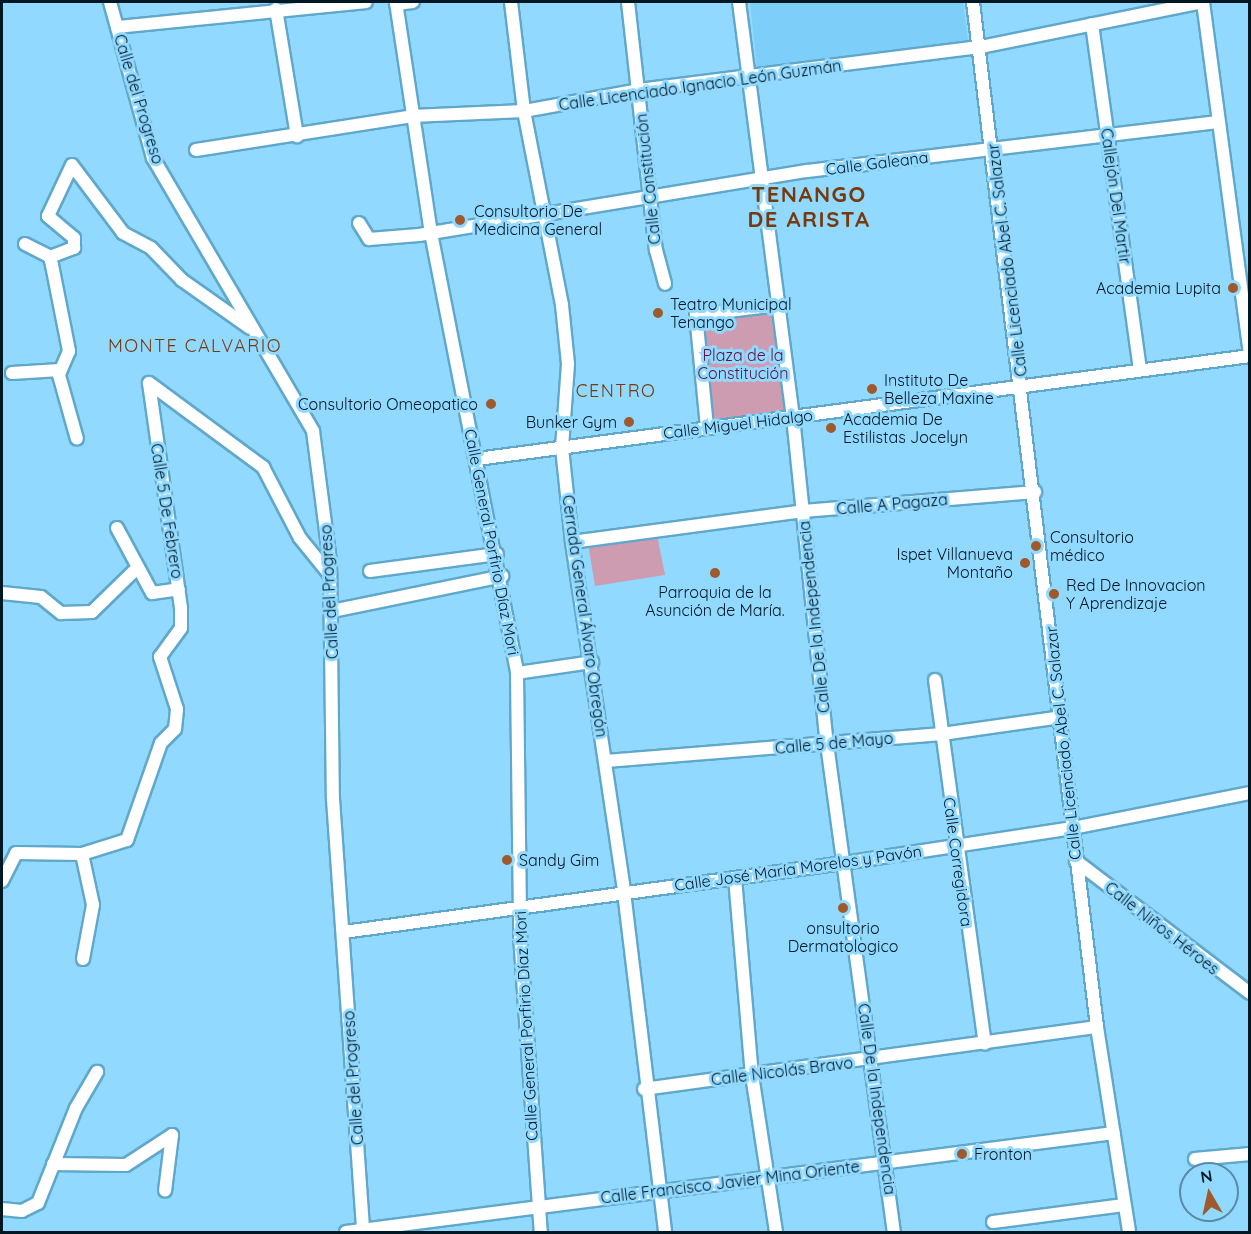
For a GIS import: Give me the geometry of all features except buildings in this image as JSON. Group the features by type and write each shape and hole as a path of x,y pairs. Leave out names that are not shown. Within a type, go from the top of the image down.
{"street":[{"name":"Calle del Progreso","path":"110,2 153,158 313,431 330,575 333,799 363,1231"},
{"path":"117,27 276,9 366,2"},
{"path":"396,3 413,2"},
{"name":"Cerrada General Álvaro Obregón","path":"511,2 524,111 548,214 568,364 562,448 572,542 592,662 624,892 645,1089 665,1233"},
{"name":"Calle Constitución","path":"628,2 649,197 665,284"},
{"name":"Calle De la Independencia","path":"739,2 760,179 793,417 827,744 887,1161 892,1230"},
{"name":"Calle Licenciado Abel C. Salazar","path":"974,2 1035,492 1076,861 1097,1027 1129,1233"},
{"path":"1202,2 1250,355"},
{"name":"Calle Licenciado Ignacio León Guzmán","path":"196,150 297,136 412,116 524,111 639,90 981,47 1202,2"},
{"name":"Calle General Porfirio Díaz Mori","path":"396,3 431,233 502,576 517,673 519,907 541,1233"},
{"path":"276,9 297,136"},
{"name":"Callejón Del Martir","path":"1092,24 1140,368"},
{"name":"Calle Galeana","path":"359,223 369,239 431,233 760,179 1218,122"},
{"path":"25,244 50,257 68,253 75,243 48,216 72,165 123,233 151,248 182,280 252,329"},
{"path":"50,257 69,351 60,370 77,439"},
{"path":"707,427 696,315 777,305"},
{"name":"Calle Miguel Hidalgo","path":"477,459 1250,355"},
{"path":"12,374 60,370"},
{"name":"Calle 5 De Febrero","path":"82,854 127,840 161,743 175,729 177,709 160,657 181,628 179,589 149,383 263,467 300,538 330,575"},
{"name":"Calle A Pagaza","path":"572,542 803,511 1035,492"},
{"path":"117,528 136,569 158,594 179,589"},
{"path":"370,571 497,554"},
{"path":"2,593 41,597 61,613 92,612 136,569"},
{"path":"332,611 502,576"},
{"path":"517,673 592,662"},
{"name":"Calle Corregidora","path":"935,680 954,845 985,1044"},
{"name":"Calle 5 de Mayo","path":"606,761 942,734 1061,717"},
{"name":"Calle José María Morelos y Pavón","path":"344,932 844,863 1073,828 1250,794"},
{"path":"2,881 16,853 82,854 93,905 82,959"},
{"name":"Calle Niños Héroes","path":"1076,861 1250,993"},
{"path":"735,878 752,1075 776,1233"},
{"name":"Calle Nicolás Bravo","path":"645,1089 872,1060 1097,1027"},
{"path":"2,1209 22,1211 39,1203 53,1164 97,1072"},
{"name":"Calle Francisco Javier Mina Oriente","path":"346,1233 451,1227 539,1208 1114,1133"},
{"path":"53,1164 126,1165 172,1135 165,1191"},
{"path":"1195,1159 1250,1154"},
{"path":"993,1222 1124,1205"}],"shaded area":[{"path":"750,2 963,2 968,40 757,67"}],"green space":[{"name":"Plaza de la Constitución","path":"774,308 787,410 711,420 698,317"},
{"path":"657,535 665,575 595,586 588,543"}],"place":[{"name":"Consultorio De Medicina General","path":"460,220"},
{"name":"Academia Lupita","path":"1233,288"},
{"name":"Teatro Municipal Tenango","path":"658,313"},
{"name":"Instituto De Belleza Maxine","path":"872,389"},
{"name":"Consultorio Omeopatico","path":"491,404"},
{"name":"Bunker Gym","path":"629,422"},
{"name":"Academia De Estilistas Jocelyn","path":"831,428"},
{"name":"Consultorio médico","path":"1036,546"},
{"name":"Ispet Villanueva Montaño","path":"1025,563"},
{"name":"Parroquia de la Asunción de María.","path":"715,573"},
{"name":"Red De Innovacion Y Aprendizaje","path":"1054,594"},
{"name":"Sandy Gim","path":"507,860"},
{"name":"onsultorio Dermatologico","path":"843,908"},
{"name":"Fronton","path":"962,1154"}],"district":[{"name":"TENANGO DE ARISTA","path":"809,206"},
{"name":"MONTE CALVARIO","path":"195,346"},
{"name":"CENTRO","path":"616,391"}]}
